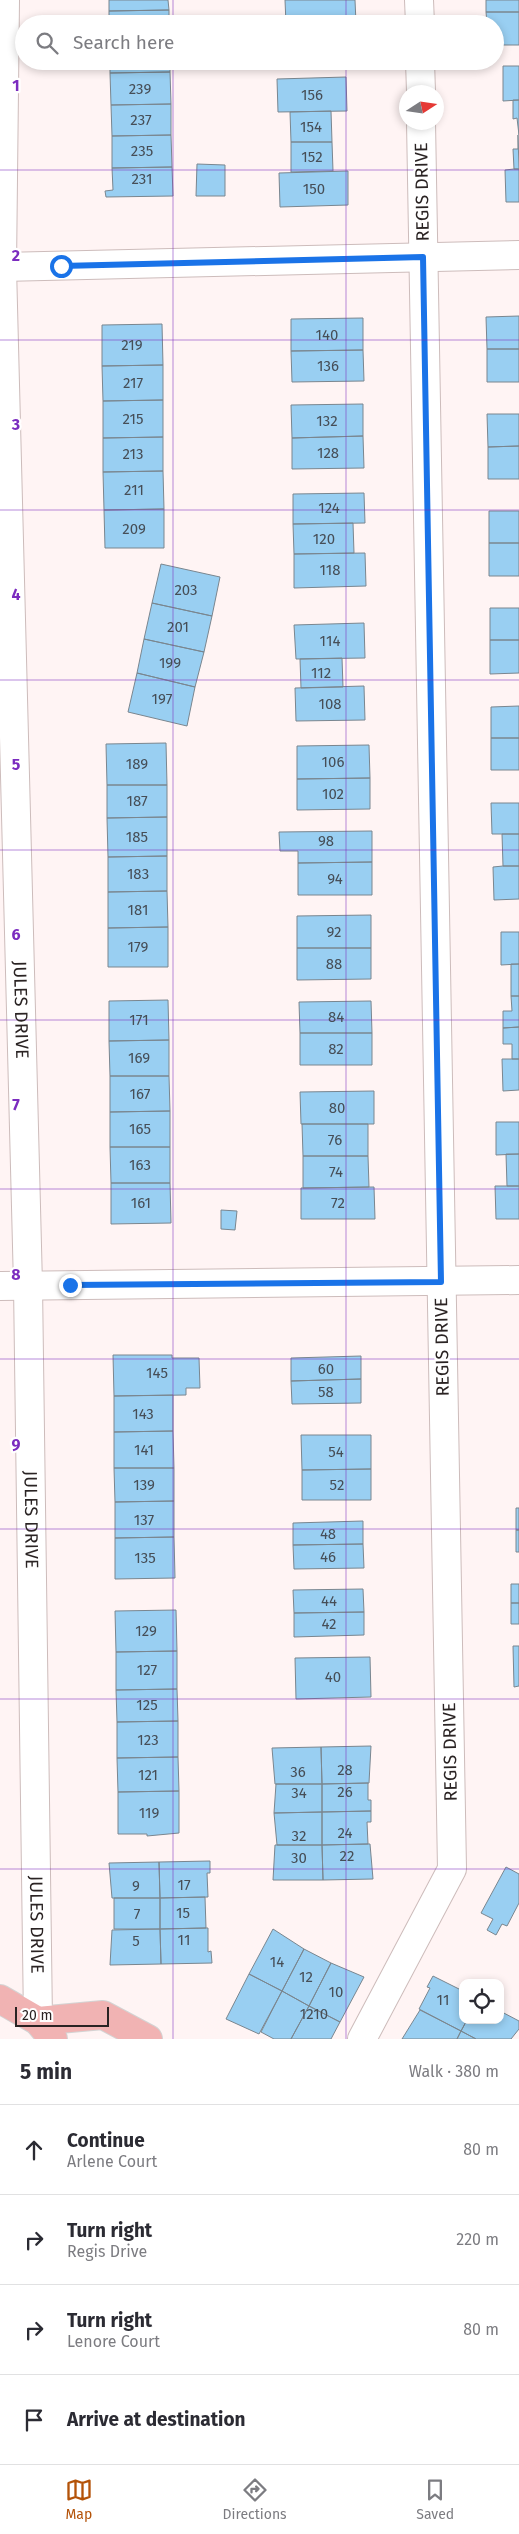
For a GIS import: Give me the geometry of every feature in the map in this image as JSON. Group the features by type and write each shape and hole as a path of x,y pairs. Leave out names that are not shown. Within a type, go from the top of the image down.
{"main road":[{"path":"0,1999 46,2030 103,2015 148,2039"}],"street":[{"name":"JULES DRIVE","path":"5,0 2,267 46,2030"},
{"path":"419,0 420,15"},
{"path":"420,70 421,85"},
{"name":"REGIS DRIVE","path":"362,2039 452,1869 421,130"},
{"path":"2,267 519,255"},
{"path":"0,1286 519,1280"}],"building":[{"path":"109,0 168,0 169,10 109,11"},
{"path":"285,0 355,0 356,15 286,15"},
{"path":"486,0 519,0 519,12 486,12"},
{"path":"169,10 169,15 109,15 109,11"},
{"path":"486,12 519,12 519,45 504,45 504,15 486,15"},
{"path":"504,66 519,66 519,100 503,101"},
{"path":"110,70 170,70 170,72 110,73"},
{"path":"170,72 171,104 111,105 110,73"},
{"path":"346,77 347,111 278,112 277,79"},
{"path":"513,100 519,100 519,135 517,118 513,119"},
{"path":"171,104 171,135 112,136 111,105"},
{"path":"331,111 332,142 291,142 290,112"},
{"path":"171,135 172,167 112,168 112,136"},
{"path":"518,135 519,169 514,169 513,149 518,149"},
{"path":"291,142 332,142 333,171 291,172"},
{"path":"197,164 225,165 225,196 196,196"},
{"path":"172,167 173,196 106,197 105,191 113,190 112,168"},
{"path":"519,169 519,202 506,202 505,170"},
{"path":"348,171 348,205 280,207 279,173"},
{"path":"519,316 519,349 487,349 486,317"},
{"path":"363,318 363,350 291,351 291,319"},
{"path":"162,324 163,365 102,366 102,325"},
{"path":"487,349 519,349 519,382 487,382"},
{"path":"363,350 364,381 292,382 291,351"},
{"path":"163,365 163,400 103,401 102,366"},
{"path":"163,400 163,437 103,438 103,401"},
{"path":"363,404 363,436 292,438 291,405"},
{"path":"487,414 519,414 519,446 488,447"},
{"path":"363,436 364,468 292,469 292,438"},
{"path":"163,437 163,471 103,472 103,438"},
{"path":"519,446 519,479 488,479 488,447"},
{"path":"163,471 164,509 104,510 103,472"},
{"path":"364,493 365,523 293,524 293,494"},
{"path":"164,509 164,548 105,548 104,510"},
{"path":"489,511 519,511 519,543 489,543"},
{"path":"353,523 354,553 294,554 293,524"},
{"path":"489,543 519,543 519,576 489,576"},
{"path":"365,553 366,586 294,588 294,554"},
{"path":"161,564 220,577 212,616 152,603"},
{"path":"152,603 212,616 204,652 144,639"},
{"path":"490,608 519,608 519,640 490,640"},
{"path":"364,623 365,658 296,659 294,625"},
{"path":"144,639 204,652 195,687 137,673"},
{"path":"490,640 519,640 519,673 490,674"},
{"path":"342,658 343,687 301,688 300,659"},
{"path":"137,673 195,687 187,726 128,712"},
{"path":"364,686 365,720 296,721 295,688"},
{"path":"519,706 519,738 491,738 491,707"},
{"path":"491,738 519,738 519,770 491,770"},
{"path":"166,743 167,785 107,785 106,744"},
{"path":"369,745 370,778 297,779 297,746"},
{"path":"370,778 370,809 297,810 297,779"},
{"path":"107,785 167,785 167,817 107,818"},
{"path":"491,803 519,803 519,834 492,834"},
{"path":"167,817 167,856 108,857 107,818"},
{"path":"372,831 372,862 298,863 298,851 280,851 279,832"},
{"path":"502,834 519,834 519,866 503,866"},
{"path":"167,856 167,891 108,892 108,857"},
{"path":"372,862 372,895 298,895 298,863"},
{"path":"519,866 519,899 494,900 493,867"},
{"path":"167,891 168,927 108,928 108,892"},
{"path":"371,915 371,948 297,948 297,916"},
{"path":"168,927 168,967 108,967 108,928"},
{"path":"501,932 519,932 519,964 501,965"},
{"path":"297,948 371,948 371,979 297,980"},
{"path":"511,964 519,964 519,996 511,996"},
{"path":"511,996 519,996 519,1027 503,1028 503,1011 512,1011"},
{"path":"168,1000 169,1040 109,1041 109,1001"},
{"path":"371,1001 372,1033 300,1033 299,1002"},
{"path":"519,1027 519,1059 512,1059 512,1044 503,1044 503,1028"},
{"path":"300,1033 372,1033 372,1065 300,1065"},
{"path":"169,1040 169,1076 110,1076 109,1041"},
{"path":"502,1059 519,1059 519,1090 503,1091"},
{"path":"110,1076 169,1076 170,1111 110,1112"},
{"path":"374,1091 374,1124 301,1124 300,1092"},
{"path":"170,1111 170,1147 110,1147 110,1112"},
{"path":"496,1122 519,1122 519,1154 496,1155"},
{"path":"302,1124 368,1124 368,1156 303,1156"},
{"path":"110,1147 170,1147 170,1183 111,1183"},
{"path":"506,1154 519,1154 519,1186 507,1186"},
{"path":"303,1156 368,1156 369,1187 303,1188"},
{"path":"111,1183 170,1183 171,1223 111,1224"},
{"path":"495,1186 519,1186 519,1219 496,1219"},
{"path":"374,1187 375,1219 301,1219 301,1188"},
{"path":"221,1210 237,1211 235,1230 221,1229"},
{"path":"113,1355 172,1355 172,1358 199,1358 200,1388 186,1388 186,1395 114,1396"},
{"path":"361,1356 361,1379 291,1381 291,1358"},
{"path":"361,1379 361,1403 292,1404 291,1381"},
{"path":"173,1395 173,1431 114,1432 114,1396"},
{"path":"173,1431 174,1468 114,1468 114,1432"},
{"path":"301,1435 371,1435 371,1469 302,1470"},
{"path":"114,1468 174,1468 174,1501 115,1502"},
{"path":"371,1469 371,1500 302,1500 302,1470"},
{"path":"174,1501 174,1537 115,1538 115,1502"},
{"path":"516,1508 519,1508 519,1530 516,1530"},
{"path":"363,1521 363,1544 293,1545 293,1523"},
{"path":"516,1530 519,1530 519,1552 516,1552"},
{"path":"174,1537 175,1578 115,1579 115,1538"},
{"path":"363,1544 364,1568 294,1569 293,1545"},
{"path":"511,1584 519,1584 519,1603 511,1603"},
{"path":"363,1589 364,1612 294,1613 293,1590"},
{"path":"511,1603 519,1603 519,1624 511,1624"},
{"path":"176,1610 177,1651 116,1652 115,1611"},
{"path":"364,1612 364,1635 294,1637 294,1613"},
{"path":"513,1646 519,1646 519,1686 514,1687"},
{"path":"177,1651 177,1689 116,1690 116,1652"},
{"path":"370,1657 371,1697 296,1699 295,1658"},
{"path":"177,1689 178,1721 117,1722 116,1690"},
{"path":"178,1721 178,1757 117,1758 117,1722"},
{"path":"371,1746 369,1783 322,1784 321,1747"},
{"path":"321,1747 322,1784 275,1784 272,1748"},
{"path":"178,1757 179,1791 118,1792 117,1758"},
{"path":"368,1783 368,1800 371,1800 371,1811 322,1812 322,1784"},
{"path":"276,1784 322,1784 322,1812 274,1813"},
{"path":"179,1791 179,1833 147,1836 147,1834 118,1834 118,1792"},
{"path":"371,1811 371,1822 367,1822 368,1844 322,1845 322,1812"},
{"path":"322,1812 322,1845 277,1845 274,1813"},
{"path":"370,1844 373,1879 323,1880 322,1845"},
{"path":"275,1845 322,1845 323,1880 273,1880"},
{"path":"210,1861 210,1873 207,1873 208,1897 160,1898 159,1862"},
{"path":"159,1862 160,1898 112,1898 109,1863"},
{"path":"506,1867 519,1874 519,1903 507,1926 502,1924 496,1935 487,1930 493,1919 481,1913"},
{"path":"205,1897 206,1928 160,1929 160,1898"},
{"path":"114,1898 160,1898 160,1929 114,1929"},
{"path":"208,1928 208,1952 211,1951 212,1963 161,1964 160,1929"},
{"path":"160,1929 161,1964 110,1965 112,1930"},
{"path":"273,1929 304,1949 282,1991 249,1974"},
{"path":"304,1949 331,1963 309,2006 282,1991"},
{"path":"331,1963 364,1977 340,2022 309,2006"},
{"path":"249,1974 282,1991 259,2034 226,2019"},
{"path":"433,1976 459,1989 459,2024 465,2024 461,2031 419,2009 430,1988 427,1987"},
{"path":"282,1991 309,2006 291,2039 274,2039 261,2032"},
{"path":"309,2006 340,2022 331,2039 291,2039"},
{"path":"420,2010 461,2031 457,2039 402,2039"},
{"path":"504,2013 519,2021 519,2029 511,2039 476,2039 461,2031 465,2024 504,2024"},
{"path":"461,2031 476,2039 457,2039"}],"route":[{"path":"61,266 423,257 441,1282 70,1285"}]}
